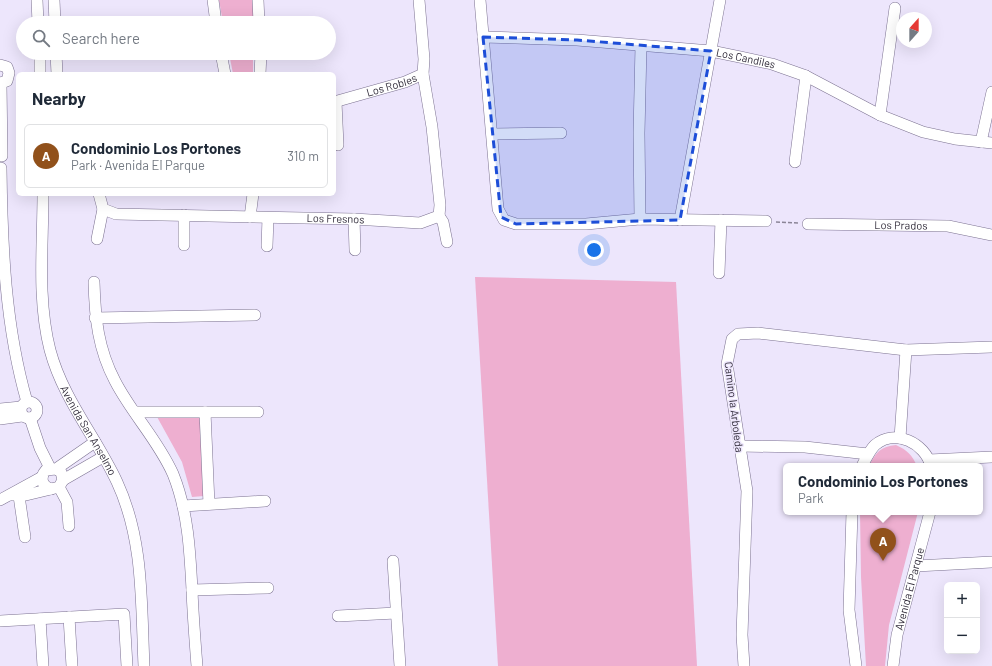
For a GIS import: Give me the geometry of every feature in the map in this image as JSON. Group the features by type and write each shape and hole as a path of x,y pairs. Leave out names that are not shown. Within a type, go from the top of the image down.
{"street":[{"path":"37,0 38,16"},
{"path":"54,0 54,16"},
{"path":"213,0 215,16"},
{"path":"258,0 259,16"},
{"name":"Los Robles","path":"336,102 405,82 423,74 424,59 419,0"},
{"path":"480,0 498,209 501,217 508,222 516,224 586,224 640,219 766,222"},
{"path":"680,220 720,0"},
{"path":"880,115 895,8"},
{"name":"Los Candiles","path":"483,37 577,40 711,52 772,64 806,76 880,115 923,132 955,139 986,143"},
{"path":"640,219 639,133 641,46"},
{"path":"40,60 40,72"},
{"path":"56,60 57,72"},
{"path":"222,60 225,72"},
{"path":"260,72 261,60"},
{"path":"0,61 7,67 10,73 7,81 1,84 2,156"},
{"path":"423,74 432,127 440,205 439,216 443,222 447,242"},
{"path":"795,162 806,76"},
{"path":"986,143 992,92"},
{"path":"336,116 338,145"},
{"path":"492,134 561,133"},
{"path":"1,168 1,228 11,328 25,411 40,448 53,468 61,472 58,485 66,502 69,526"},
{"name":"Avenida San Anselmo","path":"43,196 42,297 46,332 53,361 64,390 95,442 123,496 135,535 139,563 144,666"},
{"path":"97,239 103,208 100,196"},
{"path":"250,217 253,196"},
{"name":"Los Fresnos","path":"103,208 116,214 420,223 439,216"},
{"path":"184,215 184,245"},
{"path":"267,246 268,218"},
{"path":"354,220 355,250"},
{"path":"719,273 721,220"},
{"name":"Los Prados","path":"808,224 948,226 992,234"},
{"path":"94,282 95,318 105,360 116,382 155,440 169,468 183,506 190,560 197,666"},
{"path":"95,318 255,316"},
{"name":"Camino la Arboleda","path":"744,666 742,635 747,491 727,364 732,339 738,334 758,333 906,350 992,347"},
{"path":"900,438 906,350"},
{"path":"0,409 25,411"},
{"path":"0,419 25,411"},
{"path":"135,412 258,412"},
{"path":"205,412 209,504"},
{"path":"864,463 868,454 876,445 887,438 910,440 922,449 930,463 992,456"},
{"path":"4,498 42,477 43,473 95,442"},
{"path":"739,446 805,447 868,454"},
{"path":"4,498 19,496 58,485 103,457"},
{"path":"42,477 44,485 58,485"},
{"path":"19,496 25,537"},
{"path":"183,506 265,501"},
{"path":"852,515 849,610 856,666"},
{"name":"Avenida El Parque","path":"893,666 897,636 929,515"},
{"path":"393,562 400,666"},
{"path":"916,566 992,562"},
{"path":"192,590 268,588"},
{"path":"338,616 396,613"},
{"path":"0,621 124,614 127,666"},
{"path":"69,617 72,666"},
{"path":"40,619 43,666"}],"path":[{"path":"766,222 808,224"}],"highlighted area":[{"path":"483,37 577,40 711,51 680,220 516,224 501,217"}],"shaded area":[{"path":"219,0 253,0 254,16 222,16"},
{"path":"230,60 253,60 253,72 233,72"},
{"path":"475,277 676,282 697,666 498,666"},
{"path":"156,415 200,416 204,496 192,497 182,462"},
{"path":"896,445 909,453 915,463 871,463 879,451"},
{"path":"860,515 917,515 889,625 885,666 866,666 861,577"}],"place":[{"name":"Condominio Los Portones","path":"883,561"}]}
